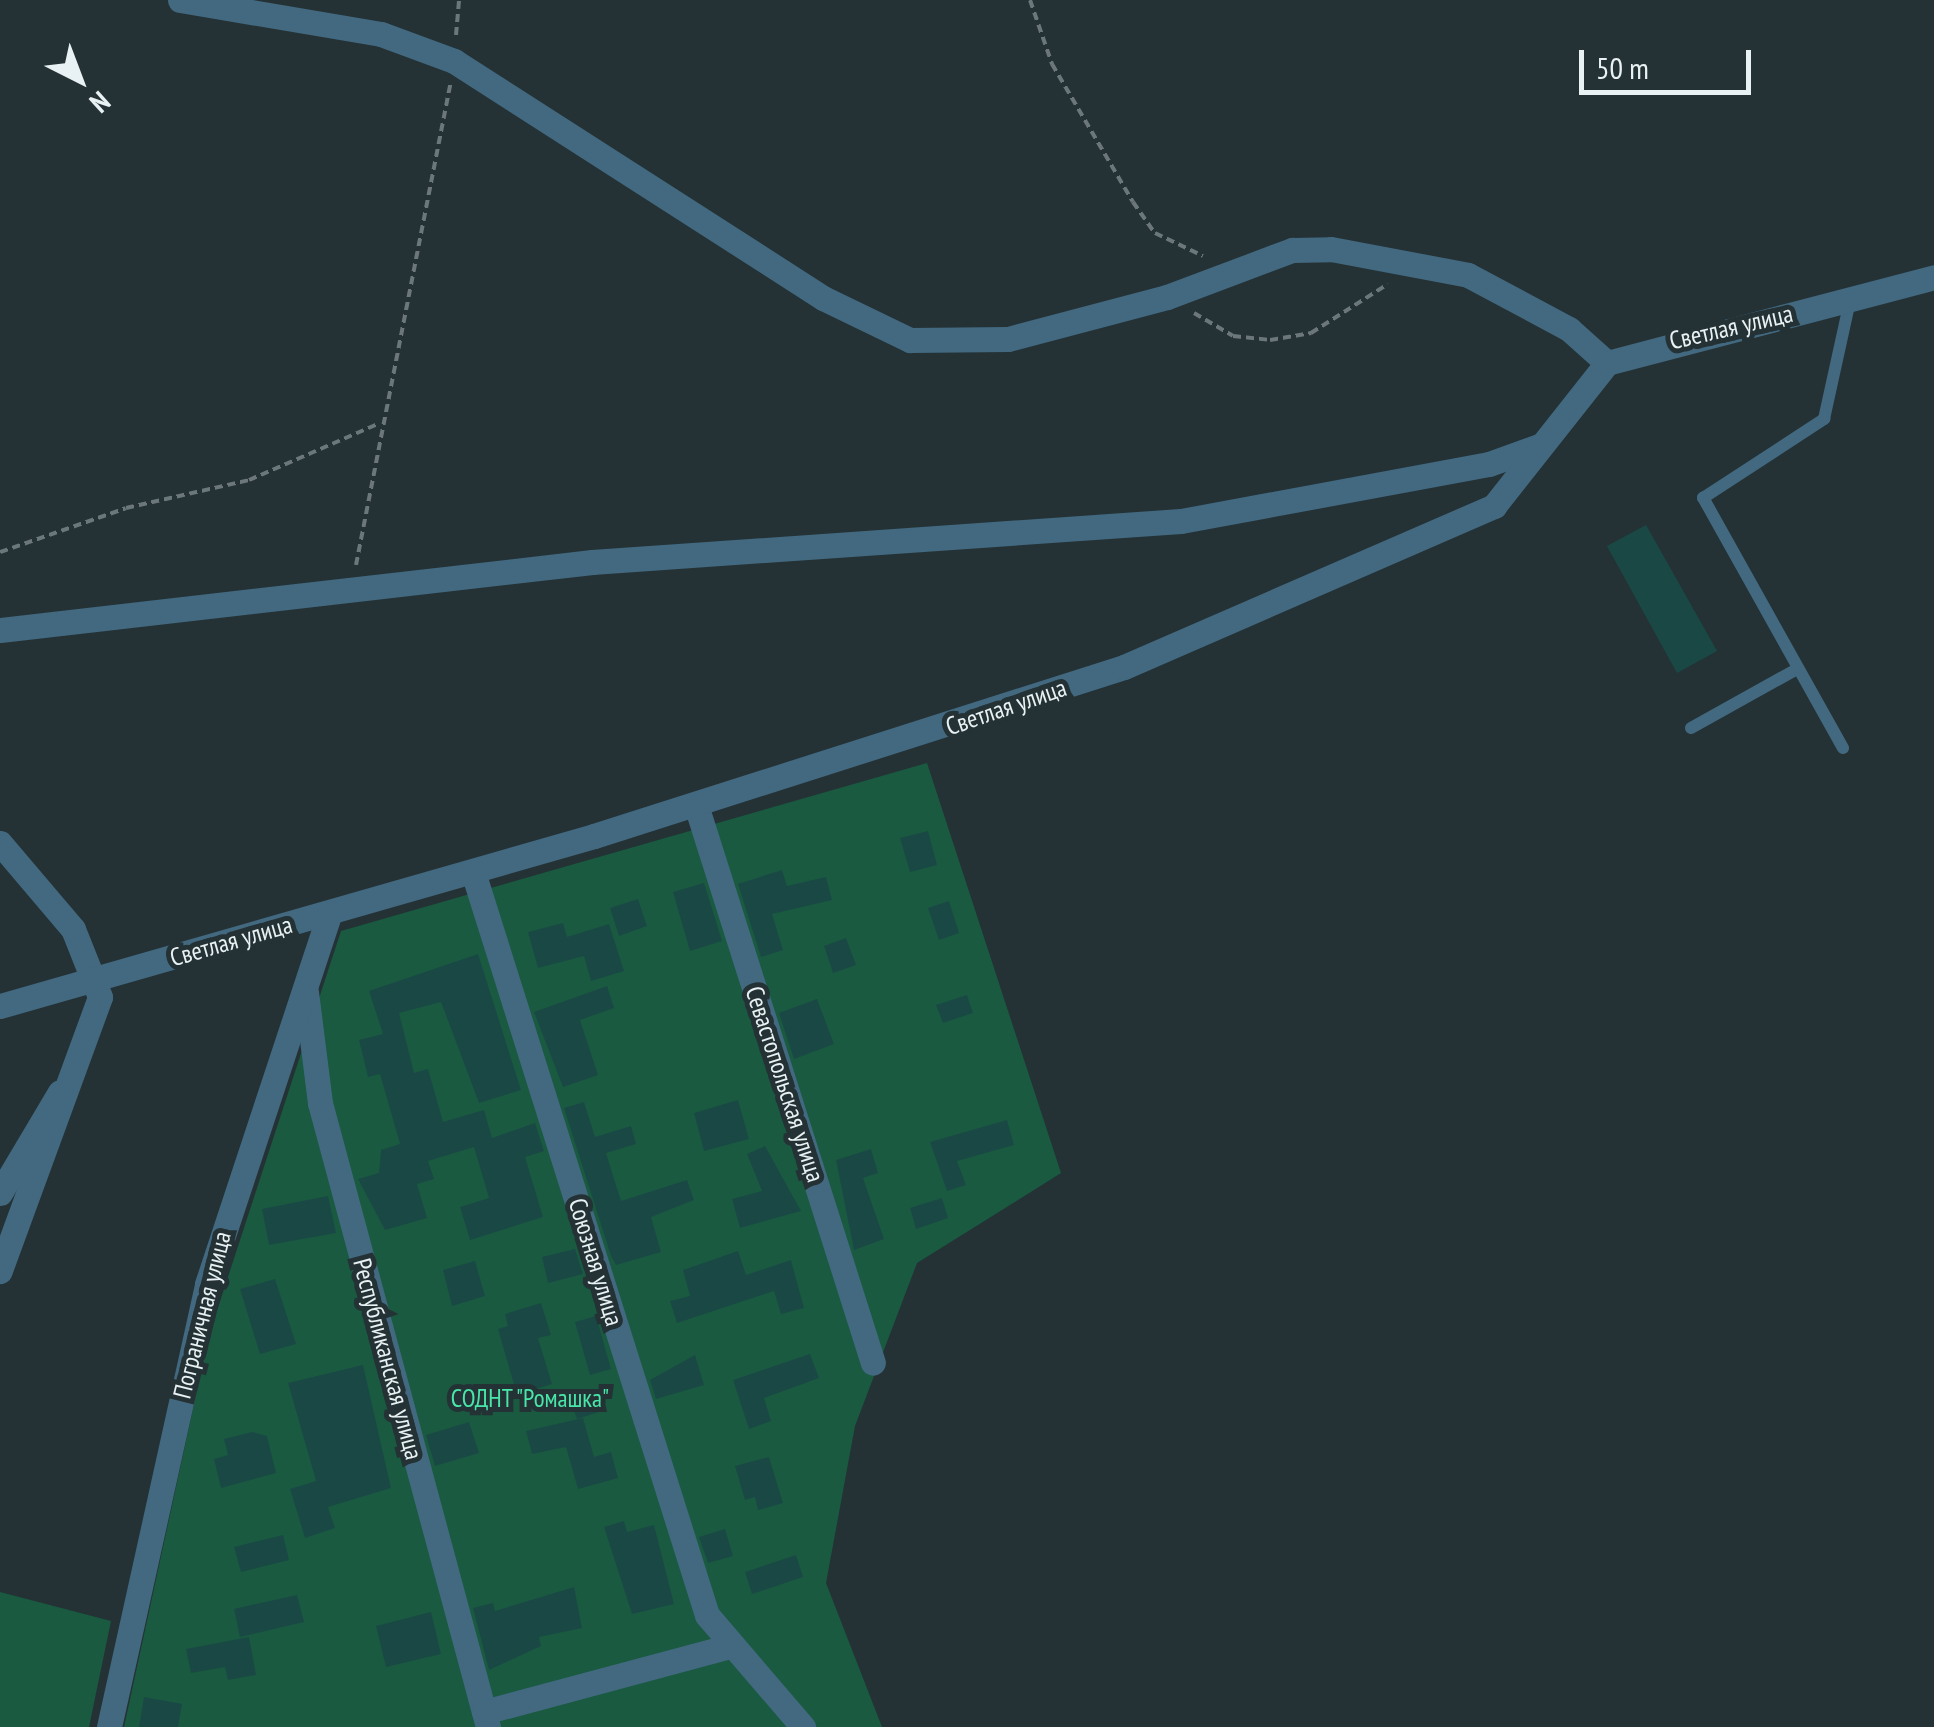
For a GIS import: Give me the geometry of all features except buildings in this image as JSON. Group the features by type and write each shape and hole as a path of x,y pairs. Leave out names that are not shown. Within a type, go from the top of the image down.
{"street":[{"path":"180,0 381,34 454,61 823,298 910,340 1008,339 1167,297 1247,265 1331,249 1420,260 1524,302 1608,364"},
{"name":"Светлая улица","path":"0,1006 696,805 1124,667 1430,539 1494,506 1608,364 1718,327 1850,301 1934,276"},
{"path":"0,630 355,584 1181,521 1489,464 1539,446"},
{"name":"Севастопольская улица","path":"696,805 873,1363"},
{"path":"0,843 74,929 95,979 92,1038 0,1270"},
{"name":"Союзная улица","path":"473,872 707,1615 727,1648 803,1727"},
{"name":"Пограничная улица","path":"109,1727 207,1284 330,913"},
{"path":"0,1193 135,968"},
{"name":"Республиканская улица","path":"305,987 320,1103 486,1720"},
{"path":"486,1720 727,1648"}],"lane":[{"path":"1843,748 1704,498 1824,419 1850,301"},
{"path":"1691,728 1797,668"}],"path":[{"path":"355,584 378,424 454,61 459,0"},
{"path":"1030,0 1052,64 1154,233 1180,251 1247,265"},
{"path":"1167,297 1233,336 1270,340 1324,326 1420,260"},
{"path":"0,552 126,508 249,480 378,424"}],"green space":[{"name":"СОДНТ \"Ромашка\"","path":"927,763 1061,1173 917,1263 855,1426 826,1583 882,1727 124,1727 209,1335 341,931"},
{"path":"0,1592 111,1621 89,1727 0,1727"}]}
